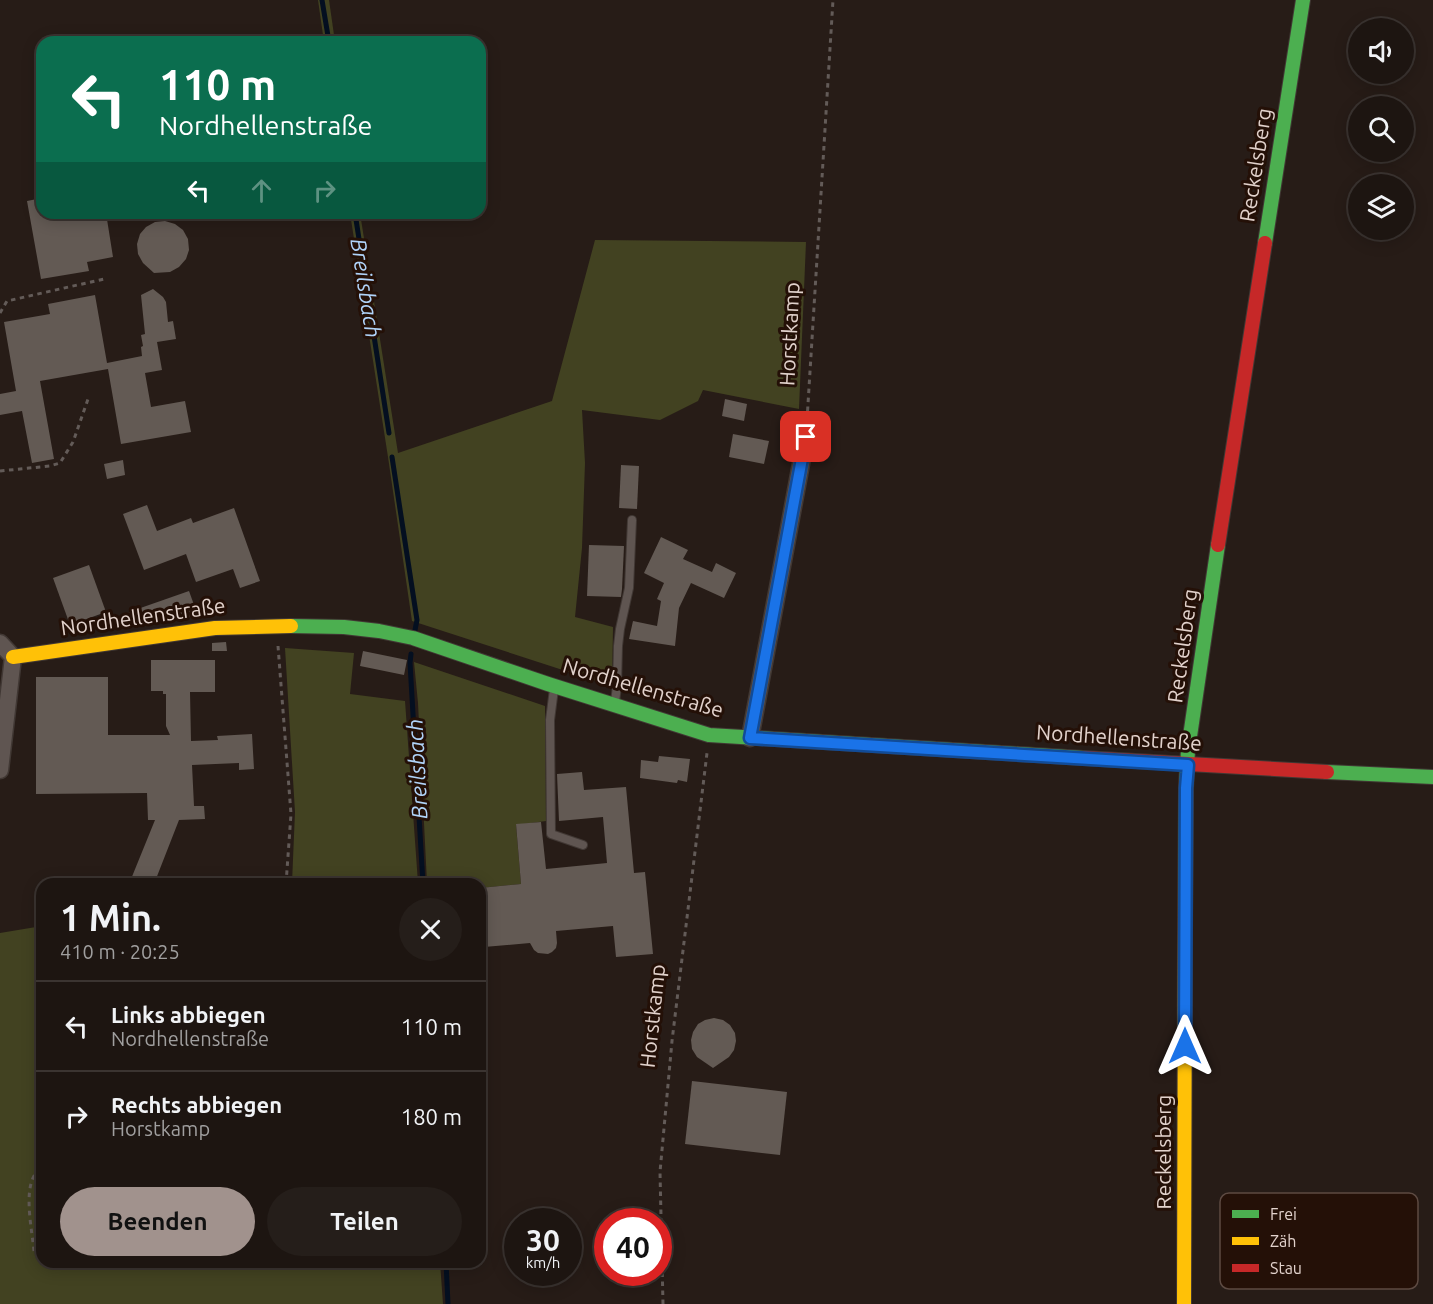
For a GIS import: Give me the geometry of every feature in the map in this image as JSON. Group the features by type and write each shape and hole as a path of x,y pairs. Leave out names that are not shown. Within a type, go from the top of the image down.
{"street":[{"name":"Reckelsberg","path":"1184,1304 1188,750 1303,0"},
{"path":"750,738 806,437"},
{"name":"Nordhellenstraße","path":"13,657 215,627 344,627 413,638 709,735 1188,765 1433,777"},
{"path":"0,643 13,657 0,770"}],"lane":[{"path":"615,705 618,646 628,588 632,520"},
{"path":"554,686 550,720 551,834 583,845"}],"path":[{"name":"Horstkamp","path":"806,437 832,0"},
{"path":"0,313 7,301 104,279"},
{"path":"0,471 60,463 73,442 88,399"},
{"path":"276,626 291,814 286,878"},
{"name":"Horstkamp","path":"663,1304 660,1172 672,1041 709,735"},
{"path":"33,1251 29,1196 31,1181 36,1176"}],"shaded area":[{"path":"318,0 329,0 334,36 323,36"},
{"path":"351,219 361,219 398,453 552,401 595,240 806,242 799,409 703,390 698,401 660,420 582,410 585,463 582,548 575,617 613,627 612,686 412,621"},
{"path":"285,648 354,653 350,694 405,701 418,878 292,878 295,812"},
{"path":"414,662 545,706 546,821 516,825 521,884 486,887 486,878 427,878"},
{"path":"36,927 36,1268 440,1268 443,1304 0,1304 0,933"}],"building":[{"path":"36,199 36,219 107,219 113,257 87,262 89,271 41,279 27,201"},
{"path":"165,221 183,230 188,239 189,250 186,259 179,267 170,272 154,273 143,263 138,254 137,244 140,234 146,227 155,222"},
{"path":"153,289 166,302 168,322 173,321 176,339 157,342 162,370 145,373 151,407 185,401 191,432 121,444 108,369 40,381 54,459 32,463 22,411 0,415 0,394 16,391 4,322 50,314 48,304 95,295 107,363 142,356 141,335 145,334 141,295"},
{"path":"725,399 747,404 744,421 722,416"},
{"path":"733,434 769,441 764,464 729,457"},
{"path":"123,460 125,475 107,479 104,464"},
{"path":"621,465 639,466 637,509 619,508"},
{"path":"147,505 157,531 191,518 193,523 234,508 260,581 240,588 233,569 196,582 186,554 144,570 123,514"},
{"path":"661,537 688,550 683,559 712,572 716,563 736,573 724,598 691,583 679,608 675,646 629,639 633,621 657,626 661,601 657,599 664,583 644,573"},
{"path":"589,545 624,546 621,597 587,596"},
{"path":"89,565 106,612 70,625 53,578"},
{"path":"189,591 198,616 134,625 129,612"},
{"path":"226,642 227,651 212,651 212,643"},
{"path":"363,651 407,660 404,675 360,666"},
{"path":"151,660 215,660 215,692 190,692 191,741 218,740 217,736 252,734 254,769 239,770 239,763 192,765 194,806 204,806 205,819 179,820 156,878 131,878 155,820 148,820 147,793 36,794 36,677 108,677 108,735 170,735 166,726 166,694 163,694 163,691 151,691"},
{"path":"659,756 690,759 687,782 678,780 677,783 640,778 641,760 658,762"},
{"path":"582,772 584,790 626,787 634,873 645,872 653,954 616,957 613,926 556,931 556,948 548,954 538,953 530,943 486,947 486,887 521,884 516,824 541,822 546,869 607,863 603,817 559,821 557,774"},
{"path":"714,1018 730,1025 735,1033 736,1041 729,1057 713,1068 697,1057 692,1049 691,1040 698,1024"},
{"path":"692,1081 787,1092 780,1155 685,1144"}],"waterway":[{"name":"Breilsbach","path":"322,0 328,36"},
{"name":"Breilsbach","path":"356,219 389,433"},
{"name":"Breilsbach","path":"392,457 417,620 415,630"},
{"name":"Breilsbach","path":"411,654 423,878"},
{"name":"Breilsbach","path":"446,1268 448,1304"}],"traffic: fast":[{"path":"1265,243 1303,0"},
{"path":"1185,931 1188,750 1218,545"},
{"path":"291,626 344,627 413,638 709,735 1083,758"},
{"path":"1327,772 1433,777"}],"traffic: slow":[{"path":"13,657 215,628 291,626"},
{"path":"1184,1304 1185,931"}],"traffic: jam":[{"path":"1218,545 1265,243"},
{"path":"1083,758 1327,772"}],"route":[{"path":"806,437 750,738 1188,765 1185,1046"}]}
